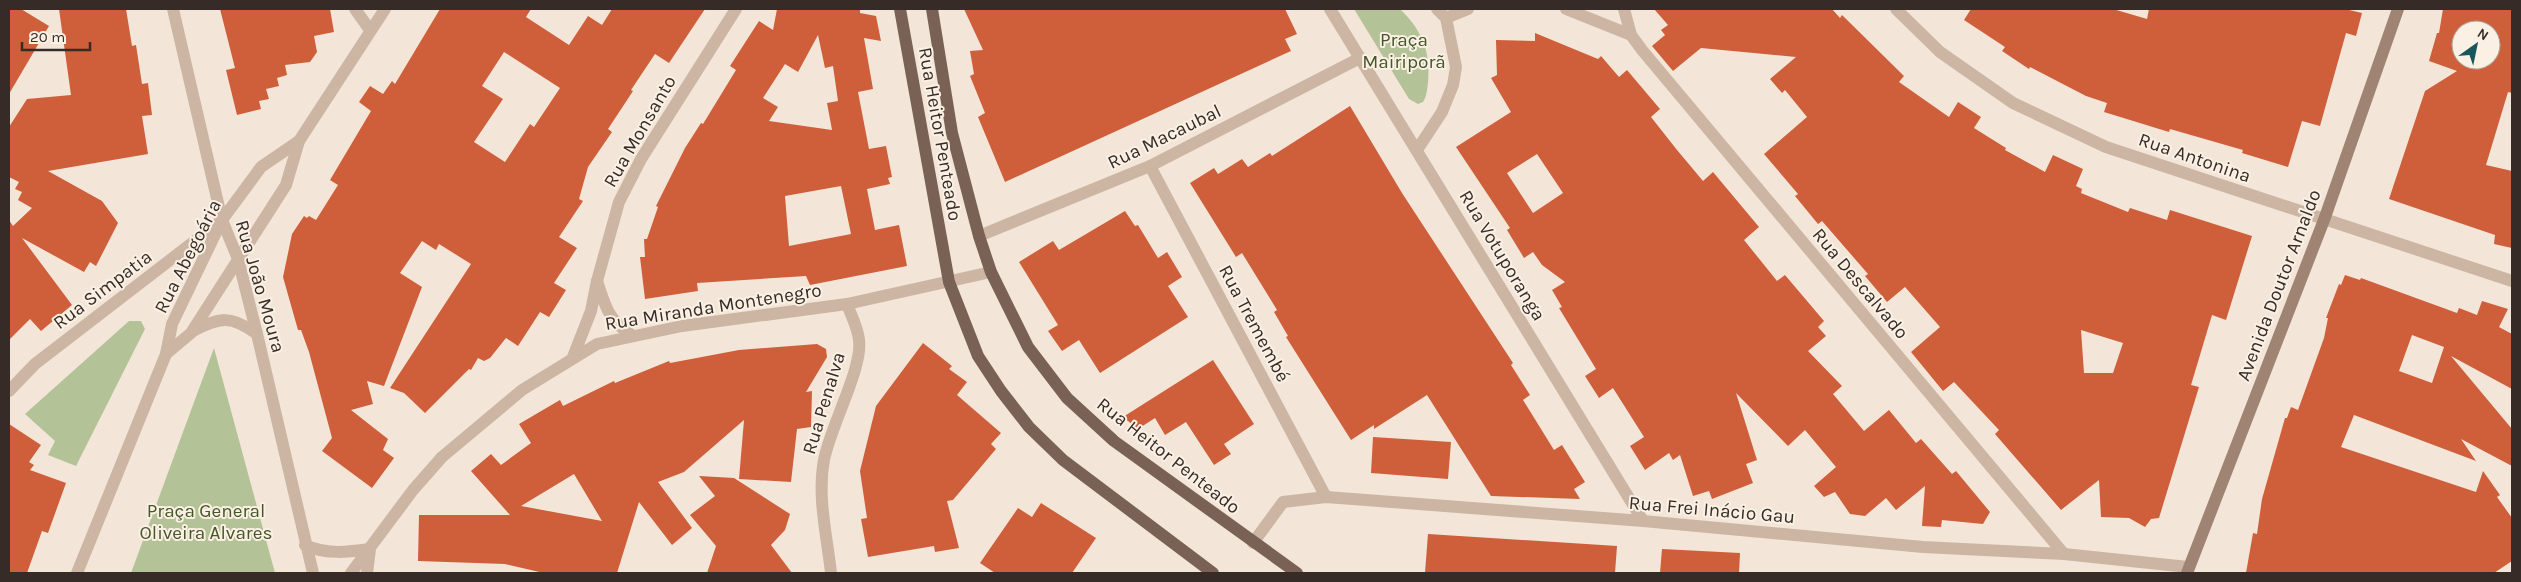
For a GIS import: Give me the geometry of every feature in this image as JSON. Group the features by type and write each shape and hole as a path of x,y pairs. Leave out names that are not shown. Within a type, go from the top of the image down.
{"main road":[{"name":"Rua Heitor Penteado","path":"900,9 949,282 978,356 1001,391 1029,427 1064,460 1213,573"},
{"name":"Rua Heitor Penteado","path":"932,9 952,133 979,236 991,272 1028,347 1068,398 1114,441 1297,573"},
{"name":"Avenida Doutor Arnaldo","path":"2188,570 2324,220 2398,9"}],"street":[{"name":"Rua João Moura","path":"173,9 222,220 238,259 313,573"},
{"path":"355,9 370,30"},
{"name":"Rua Abegoária","path":"166,354 191,333 286,185 299,141 385,9"},
{"name":"Rua Monsanto","path":"573,357 591,311 597,281 619,202 641,159 736,9"},
{"name":"Rua Votuporanga","path":"1330,9 1643,521"},
{"path":"1417,150 1442,112 1453,85 1456,66 1441,14 1468,9"},
{"name":"Rua Descalvado","path":"1566,9 1630,35"},
{"name":"Rua Descalvado","path":"1624,9 1630,35 2064,554"},
{"name":"Rua Antonina","path":"1896,9 1940,52 2013,103 2106,147 2512,281"},
{"name":"Rua Macaubal","path":"979,236 1150,166 1360,58"},
{"name":"Rua Abegoária","path":"77,573 166,354 172,324 222,220 261,167 299,141"},
{"name":"Rua Tremembé","path":"1150,166 1326,497"},
{"name":"Rua Simpatia","path":"9,392 35,364 222,220"},
{"name":"Rua Miranda Montenegro","path":"351,573 412,490 442,457 522,390 597,344 682,326 847,304 991,272"},
{"path":"597,281 609,315 617,325 633,336"},
{"name":"Rua Penalva","path":"831,573 823,519 824,461 830,437 858,356 860,340 847,304"},
{"path":"191,333 209,322 224,318 244,324 257,334"},
{"name":"Rua Frei Inácio Gau","path":"1253,543 1283,502 1326,497 1643,521 1923,547 2064,554 2188,570"},
{"path":"305,545 331,552 370,549 366,573"}],"green space":[{"name":"Praça Mairiporã","path":"1354,9 1400,9 1414,25 1423,42 1428,61 1428,83 1423,102 1418,104 1409,99"},
{"path":"129,321 141,321 145,329 76,466 48,455 55,441 25,414"},
{"name":"Praça General Oliveira Alvares","path":"214,348 275,573 131,573"}],"building":[{"path":"9,9 21,9 49,26 9,94"},
{"path":"59,9 126,9 132,46 136,45 142,84 148,83 152,115 142,116 148,154 48,171 102,201 118,223 96,266 90,262 84,272 22,238 72,305 41,331 30,319 9,340 9,220 13,226 32,208 18,200 22,192 15,189 19,182 9,177 9,127 27,99 71,95"},
{"path":"220,9 330,9 334,32 314,36 317,52 310,62 285,65 287,75 277,78 279,86 266,89 269,99 259,101 261,109 237,115 226,70 235,68"},
{"path":"440,9 531,9 526,17 569,45 588,16 602,25 612,9 705,9 669,63 655,54 608,129 612,132 588,167 579,199 583,201 559,237 577,248 554,283 566,290 549,317 540,312 518,346 506,338 490,358 484,361 478,358 471,370 469,369 425,413 404,393 390,388 471,264 439,244 436,250 422,241 400,273 422,287 384,386 367,381 373,404 351,410 388,439 383,450 394,458 372,488 322,451 332,438 309,352 301,330 298,330 283,277 292,234 304,216 307,218 309,216 316,220 338,185 330,180 371,111 359,102 370,86 383,94 392,81 395,84","holes":["504,52 560,88 534,127 530,124 505,162 474,142 503,99 482,86"]},
{"path":"777,9 860,9 860,13 876,16 881,41 864,38 873,89 858,92 869,149 886,146 892,177 888,178 890,184 867,189 875,230 899,225 907,266 810,285 806,276 697,283 698,291 645,299 640,257 645,257 644,239 647,239 658,207 656,206 685,148 701,123 703,124 736,70 730,66 759,21 773,30","holes":["818,35 825,68 833,66 838,101 827,103 832,130 769,121 778,107 763,98 785,64 798,72","841,186 851,234 789,246 785,196"]},
{"path":"964,9 1285,9 1297,34 1285,39 1291,51 1005,182 978,117 985,113 970,76 974,74 970,51 983,50"},
{"path":"1654,9 1832,9 1840,18 1842,15 1904,76 1899,82 1949,117 1958,102 1981,117 1974,128 2006,148 2005,150 2045,172 2053,155 2083,169 2076,186 2082,189 2081,193 2128,212 2130,208 2167,220 2170,210 2252,236 2226,320 2212,315 2191,385 2199,387 2159,518 2151,519 2145,527 2129,518 2101,517 2099,480 2061,510 1995,434 1999,430 1954,382 1943,391 1911,352 1940,327 1905,287 1887,302 1865,276 1868,274 1822,221 1818,224 1795,196 1798,194 1764,154 1807,117 1785,90 1782,93 1770,79 1796,57 1701,48 1673,71 1652,46 1665,35 1661,30 1668,25","holes":["2081,330 2123,343 2113,373 2084,373"]},
{"path":"1971,9 2113,9 2147,19 2149,9 2345,9 2362,13 2356,36 2346,33 2320,126 2302,121 2288,167 2242,153 2243,150 2170,129 2169,132 2104,112 2107,103 2086,96 2030,67 2029,69 2002,51 2005,47 1964,20"},
{"path":"2443,9 2512,9 2512,93 2508,92 2486,165 2512,171 2512,248 2494,244 2495,235 2389,199 2425,91 2457,71 2454,70 2501,70 2501,20 2451,20 2451,69 2429,61 2437,33 2439,33"},
{"path":"1535,33 1598,59 1601,56 1619,77 1627,70 1660,109 1651,117 1703,181 1713,172 1759,227 1744,240 1777,281 1785,275 1824,321 1818,327 1826,336 1808,351 1842,386 1833,394 1864,431 1889,410 1916,443 1921,439 1952,474 1956,471 1990,512 1983,524 1942,520 1941,527 1922,526 1925,486 1896,510 1886,498 1865,516 1850,514 1835,492 1824,497 1814,486 1836,467 1805,430 1788,446 1736,393 1757,460 1746,464 1753,483 1712,499 1709,491 1693,496 1680,455 1673,460 1669,453 1645,470 1630,446 1644,437 1613,388 1599,398 1585,376 1596,369 1559,308 1562,307 1552,290 1565,282 1542,265 1533,252 1524,258 1507,230 1510,228 1456,147 1511,112 1491,78 1497,75 1496,40 1535,41","holes":["1537,154 1563,193 1533,213 1507,173"]},
{"path":"1350,106 1402,193 1513,363 1511,365 1530,395 1523,400 1554,450 1562,445 1585,482 1574,489 1580,499 1491,496 1427,395 1374,429 1374,425 1351,440 1286,337 1288,336 1274,312 1277,310 1242,253 1236,257 1190,183 1214,168 1218,174 1242,159 1248,167 1270,153 1272,156"},
{"path":"1125,211 1135,226 1138,225 1158,258 1167,252 1182,277 1168,286 1188,317 1100,373 1079,340 1062,351 1048,331 1058,325 1019,262 1053,241 1059,250"},
{"path":"2345,275 2360,280 2361,278 2457,313 2459,308 2477,315 2482,301 2508,309 2499,327 2512,334 2512,389 2451,356 2512,429 2512,466 2461,439 2476,461 2354,415 2341,447 2476,492 2483,471 2500,495 2497,497 2512,518 2512,561 2494,573 2246,573 2253,533 2257,534 2262,499 2285,418 2287,418 2291,407 2298,410 2324,338 2328,318 2326,318 2339,284 2341,285","holes":["2412,335 2444,347 2432,383 2399,371"]},
{"path":"923,343 952,366 949,369 967,382 957,395 1001,433 991,444 996,449 953,500 947,501 959,548 935,552 934,546 868,557 861,519 867,518 860,471 876,406"},
{"path":"817,344 826,349 827,357 806,392 812,391 811,427 797,429 791,482 739,479 744,420 684,472 658,482 692,528 672,545 639,502 617,573 544,573 505,564 418,561 419,515 510,515 471,471 491,454 501,465 531,443 519,424 560,400 563,406 614,381 615,383 669,361 670,363 739,350","holes":["574,474 602,521 521,506"]},
{"path":"1213,360 1254,424 1224,444 1231,454 1214,465 1186,422 1165,435 1155,418 1138,429 1123,417"},
{"path":"9,424 41,445 29,462 34,465 30,470 66,483 48,533 42,531 27,573 9,573"},
{"path":"1373,437 1451,442 1448,479 1371,473"},
{"path":"699,476 734,478 790,514 785,530 771,545 792,573 707,573 716,546 690,515 715,496"},
{"path":"1041,503 1096,538 1072,573 995,573 980,563 1018,508 1032,517"},
{"path":"1428,534 1617,546 1615,573 1425,573"},
{"path":"1662,549 1740,553 1739,573 1660,573"}]}
